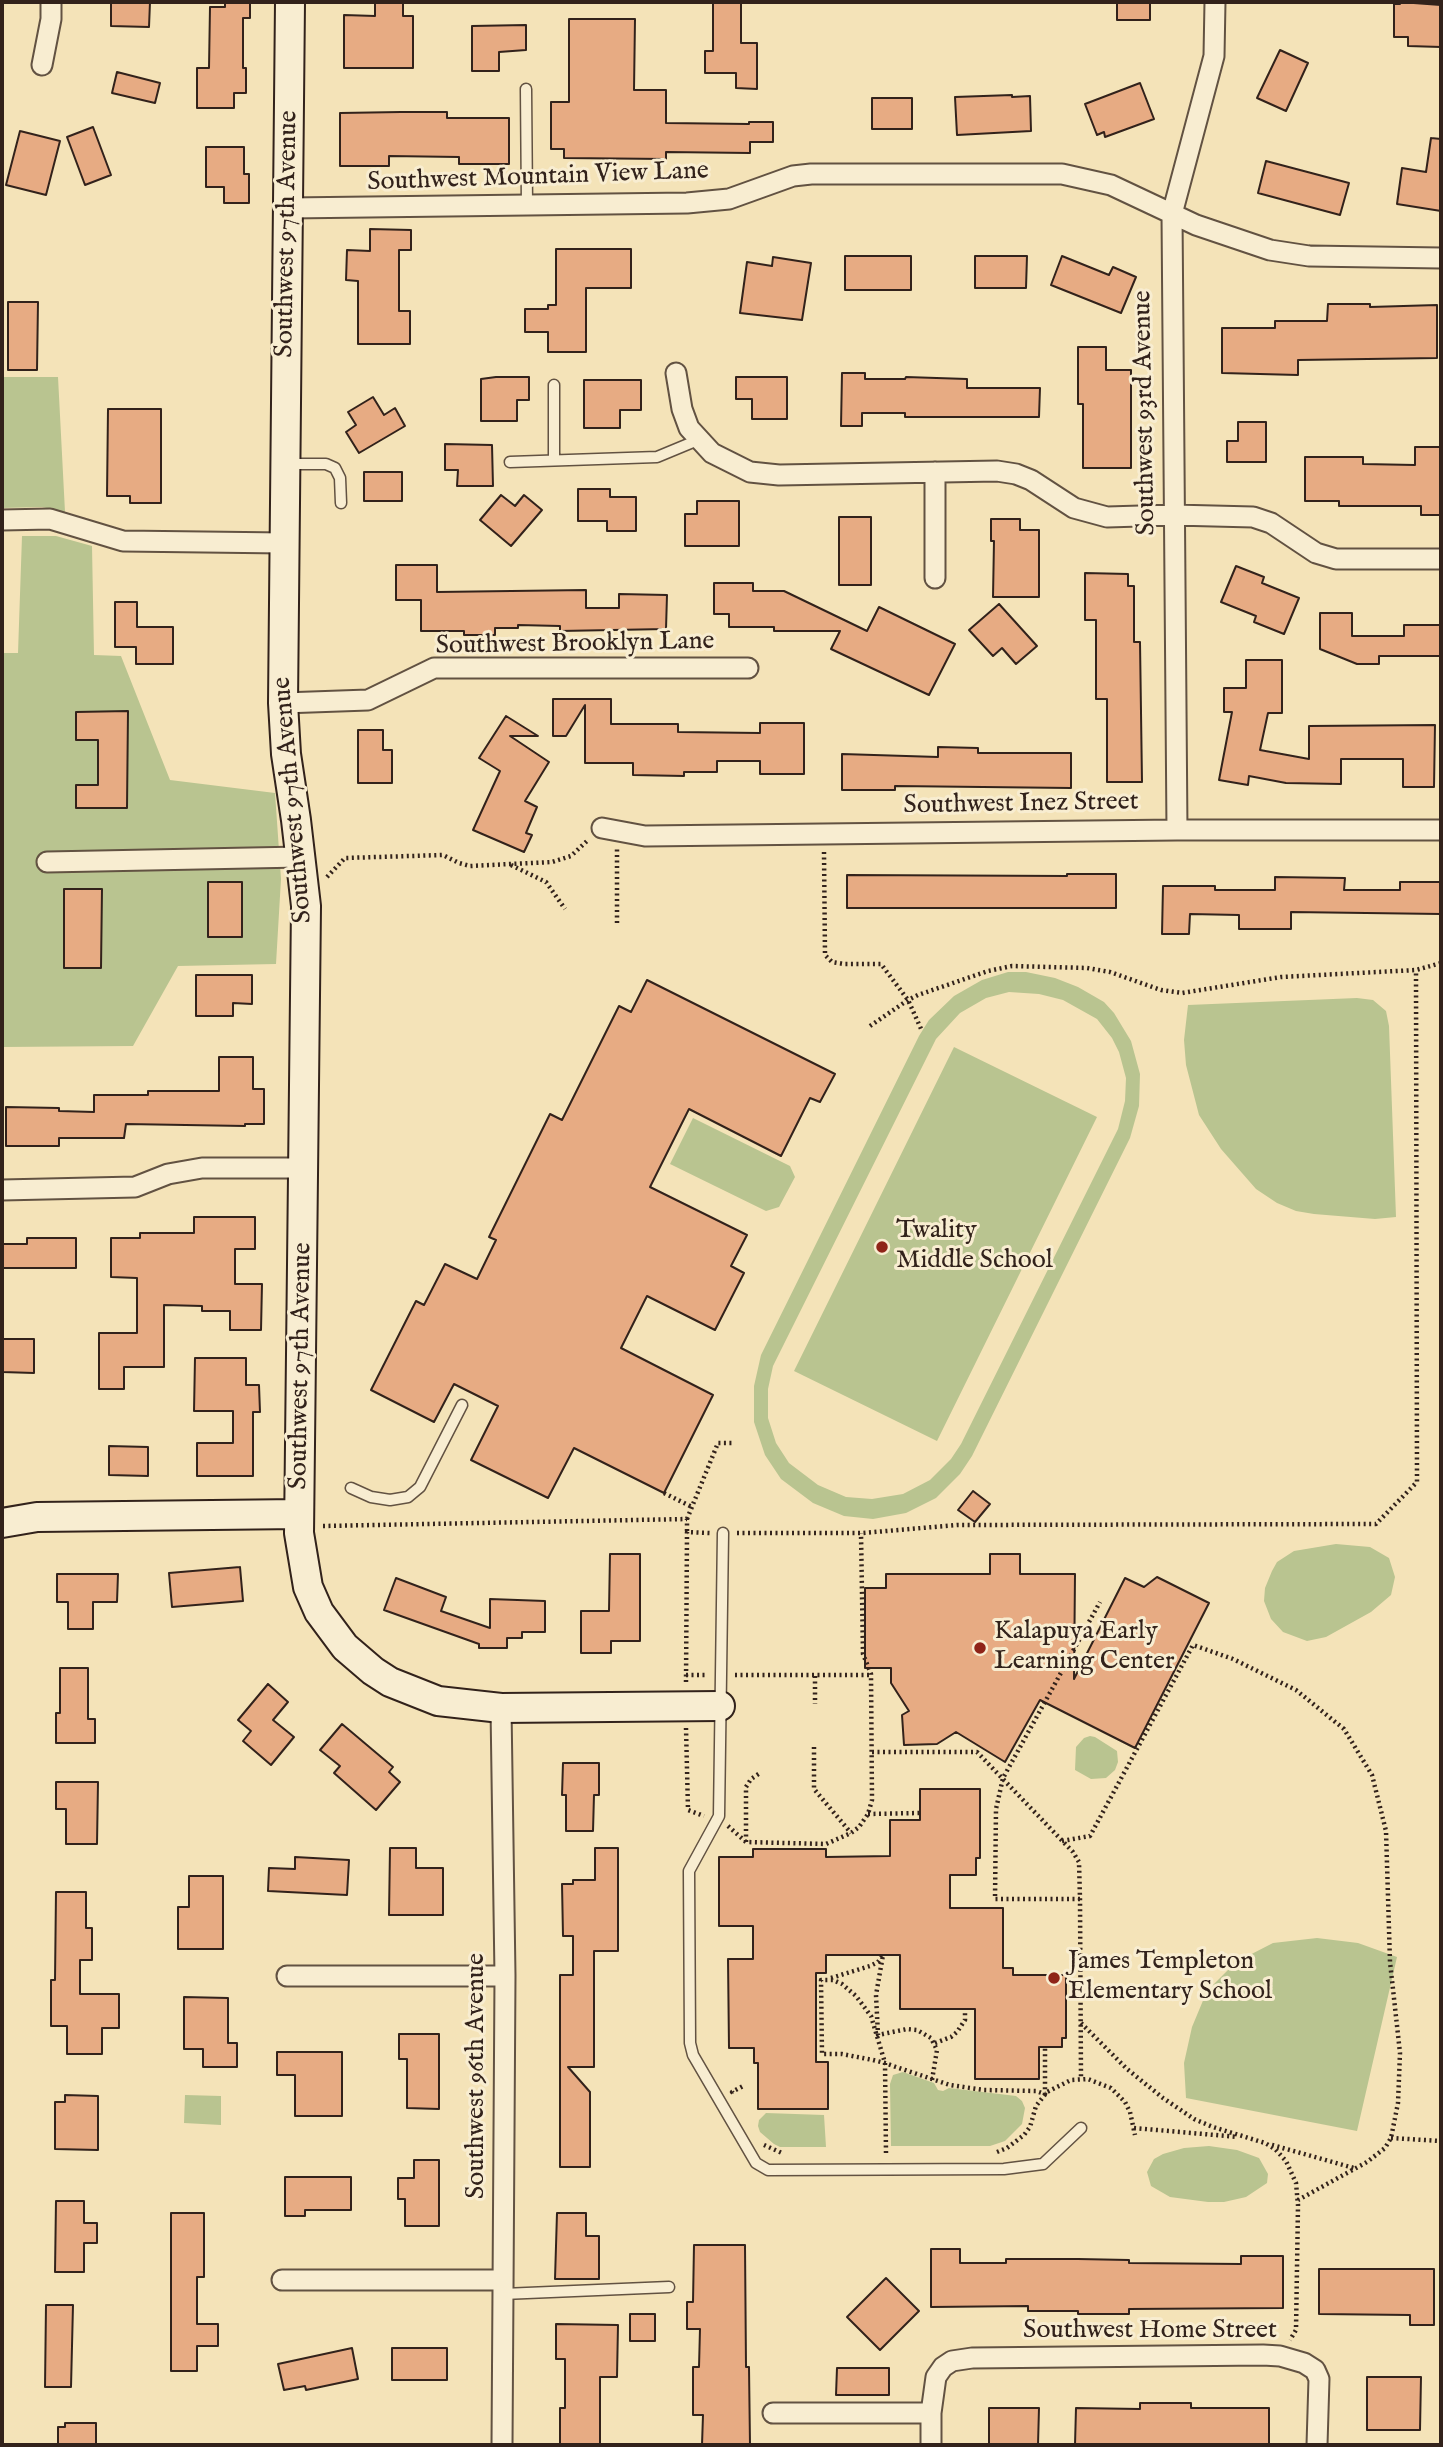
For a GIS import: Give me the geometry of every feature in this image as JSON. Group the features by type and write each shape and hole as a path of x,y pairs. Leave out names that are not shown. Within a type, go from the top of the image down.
{"street":[{"path":"42,65 51,19 51,2"},
{"name":"Southwest 97th Avenue","path":"290,2 283,703 286,754 301,856 306,921 299,1520 308,1587 318,1612 345,1647 373,1671 421,1695 458,1704 501,1708 682,1718 720,1706"},
{"name":"Southwest 93rd Avenue","path":"1177,830 1172,214 1214,55 1215,2"},
{"name":"Southwest Mountain View Lane","path":"289,208 687,202 729,198 793,176 811,174 1038,174 1074,176 1111,185 1196,225 1270,250 1309,256 1441,258"},
{"path":"676,373 689,428 712,453 750,472 779,475 997,471 1031,480 1074,508 1107,517 1253,517 1271,523 1316,553 1336,559 1441,559"},
{"path":"934,578 935,472"},
{"path":"2,520 50,519 123,541 284,543"},
{"name":"Southwest Brooklyn Lane","path":"283,703 368,700 434,668 748,668"},
{"name":"Southwest Inez Street","path":"602,828 645,836 1441,830"},
{"path":"47,862 301,856"},
{"path":"2,1190 135,1187 168,1174 202,1168 304,1168"},
{"path":"2,1523 37,1517 299,1520"},
{"name":"Southwest 96th Avenue","path":"501,1708 505,1976 502,2445"},
{"path":"287,1976 505,1976"},
{"path":"282,2280 503,2287"},
{"name":"Southwest Home Street","path":"932,2413 936,2378 943,2367 952,2361 972,2358 1280,2356 1304,2363 1315,2370 1319,2379 1317,2445"},
{"path":"773,2413 932,2413 931,2445"}],"lane":[{"path":"526,89 527,206"},
{"path":"554,385 554,460"},
{"path":"510,462 657,457 698,440"},
{"path":"286,464 326,464 335,468 340,478 341,503"},
{"path":"351,1488 380,1499 408,1497 420,1487 462,1405"},
{"path":"723,1533 719,1816 689,1871 690,2043 693,2055 756,2163 768,2170 1004,2169 1044,2164 1082,2128"},
{"path":"503,2287 669,2287"}],"path":[{"path":"324,880 345,858 443,855 470,866 564,860 602,828"},
{"path":"824,834 825,955 832,962 844,964 881,964 908,1000 922,1031"},
{"path":"510,864 546,882 565,909"},
{"path":"617,877 617,923"},
{"path":"870,1027 908,1000 956,981 1012,966 1087,968 1110,972 1161,990 1182,993 1281,976 1416,970 1441,963"},
{"path":"687,1532 861,1534 957,1525 1376,1524 1417,1482 1416,970"},
{"path":"732,1443 719,1443 687,1518 686,1675 682,1718 686,1728 688,1810 730,1827 747,1842 826,1844 851,1833 868,1814 872,1800 871,1675 863,1654 861,1534"},
{"path":"664,1493 692,1507"},
{"path":"299,1520 687,1518"},
{"path":"1080,1899 995,1899 996,1809 1003,1778 1101,1602"},
{"path":"1062,1841 1090,1836 1193,1645 1233,1659 1297,1690 1344,1729 1372,1775 1386,1832 1390,1962 1400,2053 1398,2103 1391,2138 1376,2156 1298,2200"},
{"path":"686,1675 871,1675"},
{"path":"815,1676 815,1704"},
{"path":"814,1747 814,1789 851,1833"},
{"path":"872,1752 977,1752 1079,1862 1081,2079"},
{"path":"747,1842 746,1787 751,1779 760,1773"},
{"path":"868,1814 920,1813"},
{"path":"725,1836 730,1827"},
{"path":"827,1980 870,1966 883,1955 876,1995 878,2035"},
{"path":"886,2153 886,2063 871,2016 863,2003 842,1984 821,1980 822,2054 852,2056 886,2063 932,2080 968,2088 1036,2091 1045,2094"},
{"path":"935,2043 957,2032 965,2020 965,2009"},
{"path":"1080,2022 1127,2068 1194,2119 1248,2138 1355,2168"},
{"path":"878,2035 897,2029 926,2033 935,2043 936,2067 932,2080"},
{"path":"1045,2047 1045,2094"},
{"path":"991,2152 1007,2148 1024,2135 1030,2127 1036,2106 1045,2094 1063,2083 1081,2079 1100,2083 1119,2095 1130,2112 1135,2135"},
{"path":"737,2101 732,2092 743,2086"},
{"path":"1134,2128 1248,2138"},
{"path":"1391,2138 1441,2141"},
{"path":"759,2141 768,2148 784,2153"},
{"path":"1265,2143 1286,2161 1296,2183 1298,2200 1296,2330 1280,2356"},
{"path":"873,2153 899,2153"}],"green space":[{"path":"2,377 58,377 65,512 42,507 2,508"},
{"path":"22,536 56,536 92,546 94,655 121,656 170,780 275,793 281,879 276,964 178,966 133,1046 2,1047 2,653 18,653"},
{"path":"1008,972 1026,972 1055,978 1104,1002 1131,1041 1140,1074 1139,1106 1130,1138 972,1456 960,1474 936,1498 906,1513 873,1519 844,1516 813,1503 781,1479 765,1455 754,1422 754,1386 761,1355 919,1036 929,1020 954,996 982,980","holes":["1009,992 1039,994 1063,1000 1097,1019 1112,1038 1126,1078 1125,1101 1118,1129 961,1444 951,1459 930,1480 903,1494 872,1499 846,1497 818,1485 789,1463 776,1443 768,1418 768,1389 773,1366 936,1039 960,1013 986,998"]},
{"path":"1357,998 1373,1000 1386,1011 1389,1026 1396,1217 1375,1219 1296,1211 1277,1203 1256,1189 1221,1149 1199,1115 1186,1065 1184,1040 1188,1005"},
{"path":"954,1047 1097,1117 937,1441 794,1371"},
{"path":"693,1118 790,1166 795,1177 779,1207 766,1211 670,1164"},
{"path":"1336,1544 1370,1547 1389,1558 1395,1577 1391,1595 1371,1612 1326,1637 1307,1641 1283,1632 1271,1619 1264,1601 1265,1588 1277,1562 1294,1551"},
{"path":"1090,1736 1117,1751 1118,1762 1115,1770 1106,1778 1091,1779 1075,1770 1076,1747 1084,1738"},
{"path":"1317,1938 1358,1943 1397,1957 1357,2131 1186,2098 1184,2063 1192,2027 1207,1991 1236,1962 1273,1943"},
{"path":"903,2072 934,2083 938,2090 949,2088 1016,2096 1025,2108 1022,2124 1005,2141 990,2146 891,2146 890,2084 893,2075"},
{"path":"185,2095 221,2096 221,2125 184,2123"},
{"path":"766,2113 824,2115 826,2147 780,2147 774,2144 760,2132 758,2126 759,2120"},
{"path":"1209,2146 1237,2150 1259,2158 1268,2174 1267,2183 1246,2197 1224,2202 1170,2197 1151,2186 1147,2172 1154,2159 1184,2148"}],"building":[{"path":"111,2 150,2 149,27 111,26"},
{"path":"225,2 250,2 250,18 243,18 246,93 234,93 234,108 197,108 197,68 209,68 210,7 225,7"},
{"path":"375,2 403,2 403,16 413,16 413,68 344,68 344,15 375,16"},
{"path":"713,2 741,2 741,43 757,43 757,89 736,88 736,73 705,73 705,51 713,51"},
{"path":"1117,2 1150,2 1150,20 1117,20"},
{"path":"1400,2 1441,5 1441,47 1408,46 1408,37 1394,37 1394,4"},
{"path":"569,19 635,19 634,90 666,90 666,123 773,122 773,142 750,142 750,153 666,152 666,159 564,158 564,149 551,149 551,102 569,102"},
{"path":"526,25 526,50 499,52 499,71 472,71 472,26"},
{"path":"1280,50 1308,63 1286,111 1257,98"},
{"path":"117,72 160,83 155,103 112,93"},
{"path":"1140,83 1154,119 1105,137 1104,132 1097,135 1085,104"},
{"path":"1030,96 1031,131 957,135 955,97"},
{"path":"872,98 912,98 912,129 872,129"},
{"path":"447,112 447,118 509,118 509,164 459,164 459,157 389,156 389,166 340,166 340,113"},
{"path":"93,127 111,175 85,185 67,137"},
{"path":"20,131 60,141 46,195 6,185"},
{"path":"1431,138 1441,139 1441,211 1397,204 1402,168 1426,172"},
{"path":"206,147 244,147 244,174 249,174 249,203 224,203 224,187 206,187"},
{"path":"1266,161 1349,183 1340,215 1258,193"},
{"path":"370,229 411,230 411,250 399,250 399,311 410,311 410,344 358,344 358,281 346,280 347,250 370,251"},
{"path":"556,249 631,249 631,288 586,288 586,352 548,352 548,332 525,332 525,309 548,309 548,305 556,305"},
{"path":"845,256 911,256 911,290 845,290"},
{"path":"975,256 1027,256 1026,288 975,288"},
{"path":"1062,256 1109,275 1113,267 1136,277 1121,313 1051,285"},
{"path":"773,257 811,263 802,320 740,313 747,262 772,266"},
{"path":"8,302 38,302 37,370 8,370"},
{"path":"1328,304 1370,304 1370,307 1437,305 1437,358 1298,360 1298,375 1222,373 1222,328 1275,328 1275,321 1327,321"},
{"path":"1078,347 1106,347 1106,370 1131,370 1131,468 1083,468 1083,404 1078,404"},
{"path":"842,373 865,373 865,379 967,379 967,388 1040,388 1039,417 905,417 905,413 862,413 862,426 841,426"},
{"path":"529,377 529,400 517,400 517,421 481,421 481,379"},
{"path":"736,377 787,377 787,419 752,419 752,399 736,399"},
{"path":"584,380 641,380 641,410 620,410 620,428 584,428"},
{"path":"373,397 384,415 395,408 405,426 359,453 346,432 356,425 348,412"},
{"path":"108,409 161,409 161,503 130,503 130,496 107,496"},
{"path":"1238,422 1266,422 1266,462 1227,462 1227,441 1238,441"},
{"path":"445,444 492,445 493,486 457,486 458,470 445,470"},
{"path":"1415,447 1441,447 1441,515 1421,515 1421,506 1339,506 1339,501 1305,501 1305,457 1363,457 1363,464 1415,465"},
{"path":"364,472 402,472 402,501 364,501"},
{"path":"578,489 610,489 610,497 636,497 636,531 607,531 607,521 578,521"},
{"path":"501,495 515,506 524,495 542,510 511,546 480,520"},
{"path":"697,501 739,501 739,546 685,546 685,514 697,514"},
{"path":"839,517 871,517 871,585 839,585"},
{"path":"991,519 1020,519 1020,530 1039,530 1039,597 993,597 994,541 991,541"},
{"path":"396,565 437,565 437,592 586,590 586,608 619,608 619,594 667,595 666,629 560,631 560,626 518,625 518,628 495,628 495,635 464,635 464,631 421,631 421,600 396,600"},
{"path":"1236,566 1264,577 1262,583 1299,598 1284,634 1254,622 1256,616 1221,602"},
{"path":"1085,573 1128,574 1128,586 1134,586 1134,642 1140,642 1142,782 1107,782 1107,699 1096,699 1096,620 1085,620"},
{"path":"714,583 753,583 753,591 784,591 867,631 879,607 955,644 929,695 831,649 840,631 774,631 774,627 729,627 729,614 714,614"},
{"path":"115,602 137,602 137,627 173,627 173,664 136,664 136,647 115,647"},
{"path":"999,604 1037,646 1016,664 1002,648 993,656 969,630"},
{"path":"1320,613 1352,613 1352,636 1404,636 1404,625 1441,625 1441,656 1379,656 1379,664 1357,664 1320,649"},
{"path":"1246,660 1282,660 1282,713 1268,713 1260,750 1309,759 1309,726 1435,725 1434,787 1403,787 1403,759 1341,759 1341,784 1286,783 1249,776 1248,785 1219,780 1232,712 1224,712 1224,688 1246,688"},
{"path":"553,699 611,699 611,724 678,724 678,732 760,733 760,723 804,723 804,774 760,774 760,761 717,761 717,772 684,772 684,776 633,775 633,763 585,763 585,705 566,736 553,736"},
{"path":"128,711 127,808 76,808 76,785 98,785 98,740 76,740 76,712"},
{"path":"506,716 538,736 510,736 549,762 525,801 537,807 526,833 532,835 524,852 473,830 500,771 479,758"},
{"path":"358,730 383,730 383,750 392,750 392,783 358,783"},
{"path":"938,747 978,748 978,753 1071,753 1071,788 895,786 895,790 842,790 842,754 938,757"},
{"path":"1116,874 1116,908 847,908 847,875"},
{"path":"1275,877 1345,878 1344,890 1400,890 1400,882 1441,882 1441,914 1291,912 1291,929 1239,929 1239,915 1190,914 1189,934 1162,934 1163,886 1215,886 1215,890 1275,890"},
{"path":"208,882 242,882 242,937 208,937"},
{"path":"64,889 102,889 101,968 64,968"},
{"path":"196,975 252,975 252,1004 233,1003 233,1016 196,1016"},
{"path":"647,980 835,1074 820,1102 810,1098 781,1156 689,1109 650,1187 747,1235 731,1266 744,1273 715,1330 647,1296 621,1348 713,1395 664,1493 574,1448 548,1498 471,1460 498,1406 454,1384 434,1422 371,1390 416,1301 424,1305 445,1264 477,1279 496,1240 489,1237 550,1114 562,1120 619,1006 631,1012"},
{"path":"219,1057 253,1057 253,1089 264,1089 264,1124 126,1124 124,1138 59,1138 59,1146 6,1146 6,1107 94,1112 94,1095 148,1095 148,1091 219,1091"},
{"path":"194,1217 255,1217 255,1249 235,1249 235,1284 262,1284 261,1330 230,1330 230,1311 202,1311 202,1306 164,1305 164,1367 124,1367 124,1389 99,1389 99,1333 137,1333 137,1278 111,1277 111,1238 140,1238 140,1233 194,1233"},
{"path":"27,1238 76,1238 76,1268 2,1268 2,1244 27,1244"},
{"path":"2,1339 34,1339 34,1373 2,1372"},
{"path":"195,1358 246,1358 246,1385 259,1385 260,1412 253,1412 253,1476 197,1476 197,1443 233,1443 233,1411 194,1411"},
{"path":"109,1446 148,1447 148,1476 109,1475"},
{"path":"973,1491 990,1504 975,1522 958,1510"},
{"path":"610,1554 640,1554 640,1641 611,1641 611,1653 581,1653 581,1611 609,1611"},
{"path":"990,1554 1020,1554 1020,1574 1075,1574 1074,1679 1125,1578 1144,1587 1157,1577 1209,1603 1135,1748 1040,1700 1005,1762 956,1732 937,1744 904,1745 902,1715 909,1711 891,1683 891,1668 865,1668 865,1588 886,1588 886,1574 990,1574"},
{"path":"240,1567 243,1601 172,1607 169,1573"},
{"path":"57,1574 118,1574 117,1602 93,1602 93,1629 68,1629 68,1602 57,1602"},
{"path":"396,1578 446,1597 441,1611 490,1628 490,1599 545,1601 545,1632 522,1632 522,1638 507,1638 507,1648 479,1648 479,1644 384,1610"},
{"path":"60,1668 88,1668 88,1719 95,1719 95,1743 56,1743 56,1713 60,1713"},
{"path":"268,1684 288,1702 273,1720 294,1737 271,1765 243,1741 251,1731 238,1720"},
{"path":"342,1724 393,1767 389,1772 400,1782 376,1810 334,1773 340,1766 320,1750"},
{"path":"563,1763 599,1763 599,1795 594,1795 593,1831 566,1831 566,1795 562,1795"},
{"path":"56,1782 98,1782 97,1844 66,1844 66,1809 56,1809"},
{"path":"920,1789 980,1789 980,1858 976,1858 976,1875 950,1875 950,1908 1003,1908 1003,1968 1013,1968 1013,1975 1066,1975 1066,2038 1062,2038 1062,2047 1039,2047 1039,2079 975,2079 975,2009 900,2009 900,1955 826,1955 826,1973 816,1973 816,2062 828,2062 828,2109 758,2109 758,2063 754,2063 754,2048 729,2048 728,1959 753,1959 753,1926 719,1926 719,1857 753,1857 753,1849 826,1849 826,1857 890,1856 890,1820 920,1820"},
{"path":"390,1848 416,1848 416,1868 443,1868 443,1915 389,1915"},
{"path":"595,1848 618,1848 618,1951 594,1951 594,2067 568,2067 590,2092 590,2167 560,2167 560,1975 573,1975 573,1936 563,1936 562,1884 573,1884 573,1880 595,1880"},
{"path":"295,1857 349,1860 347,1895 268,1891 269,1868 295,1869"},
{"path":"189,1876 223,1876 223,1949 178,1949 178,1907 189,1907"},
{"path":"56,1892 86,1892 86,1928 92,1928 92,1960 80,1960 80,1994 119,1994 119,2028 102,2028 102,2054 67,2054 67,2026 51,2026 51,1980 55,1980"},
{"path":"184,1997 228,1998 228,2043 237,2043 237,2067 203,2067 203,2049 184,2049"},
{"path":"399,2034 439,2034 439,2109 407,2108 407,2059 399,2059"},
{"path":"277,2052 342,2052 342,2116 295,2116 295,2075 277,2075"},
{"path":"65,2095 98,2096 98,2150 55,2149 55,2102 65,2102"},
{"path":"414,2160 439,2160 439,2226 405,2226 405,2199 398,2199 398,2178 414,2178"},
{"path":"285,2177 351,2177 351,2210 305,2210 305,2216 285,2216"},
{"path":"56,2201 84,2201 84,2223 97,2223 97,2243 84,2243 84,2272 55,2272"},
{"path":"171,2213 204,2213 204,2277 197,2277 197,2324 218,2324 218,2346 197,2346 197,2371 171,2371"},
{"path":"557,2213 586,2213 586,2236 599,2236 599,2279 555,2279"},
{"path":"694,2245 745,2245 750,2445 702,2445 703,2415 693,2415 693,2367 699,2367 700,2329 687,2329 687,2302 693,2302"},
{"path":"931,2249 960,2249 960,2263 1006,2263 1006,2259 1078,2259 1129,2260 1129,2263 1241,2264 1241,2256 1283,2256 1283,2308 1129,2309 1129,2314 1078,2314 1078,2311 1028,2311 1028,2306 931,2307"},
{"path":"1319,2269 1434,2269 1434,2325 1410,2325 1410,2315 1319,2314"},
{"path":"886,2278 919,2311 880,2350 847,2317"},
{"path":"46,2305 73,2305 71,2387 45,2387"},
{"path":"630,2314 655,2314 655,2341 630,2341"},
{"path":"556,2324 618,2325 617,2377 600,2377 600,2445 560,2445 560,2408 565,2408 565,2359 556,2359"},
{"path":"352,2348 358,2379 306,2390 305,2386 284,2390 278,2364"},
{"path":"392,2348 447,2348 447,2380 392,2380"},
{"path":"837,2368 889,2368 889,2395 836,2395"},
{"path":"1367,2377 1421,2377 1420,2430 1367,2430"},
{"path":"1140,2403 1191,2403 1191,2408 1269,2408 1269,2445 1075,2445 1076,2408 1140,2409"},
{"path":"989,2408 1039,2408 1038,2445 989,2445"},
{"path":"65,2423 96,2423 96,2445 58,2445 58,2427 65,2427"}],"place":[{"name":"Twality Middle School","path":"882,1247"},
{"name":"Kalapuya Early Learning Center","path":"980,1648"},
{"name":"James Templeton Elementary School","path":"1054,1978"}]}
